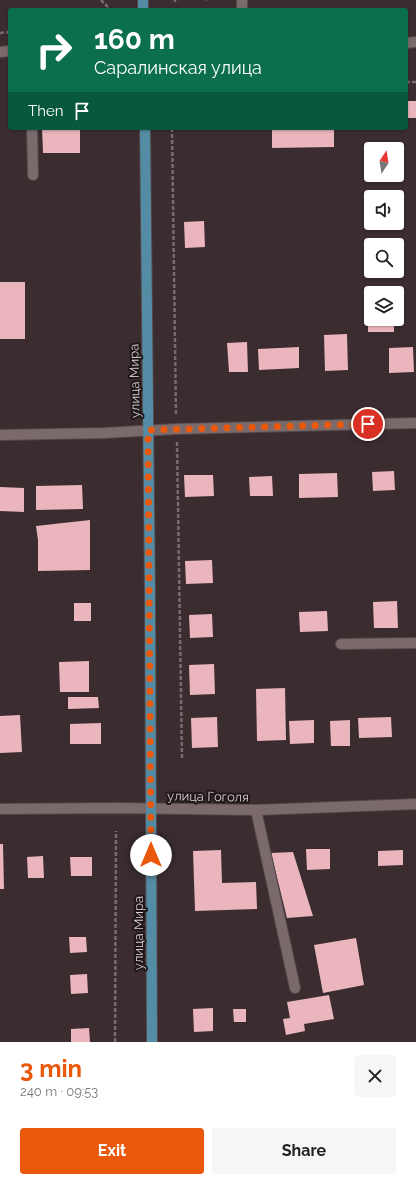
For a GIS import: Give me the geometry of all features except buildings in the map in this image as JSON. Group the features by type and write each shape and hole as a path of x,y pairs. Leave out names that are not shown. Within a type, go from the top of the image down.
{"main road":[{"name":"улица Мира","path":"145,130 152,1042"}],"street":[{"path":"32,130 33,175"},
{"path":"0,435 416,423"},
{"path":"341,644 416,643"},
{"name":"улица Гоголя","path":"0,809 116,808 256,810 416,804"},
{"path":"256,810 295,988"}],"path":[{"path":"114,1042 116,831"}],"route":[{"path":"151,855 148,430 368,424"}]}
